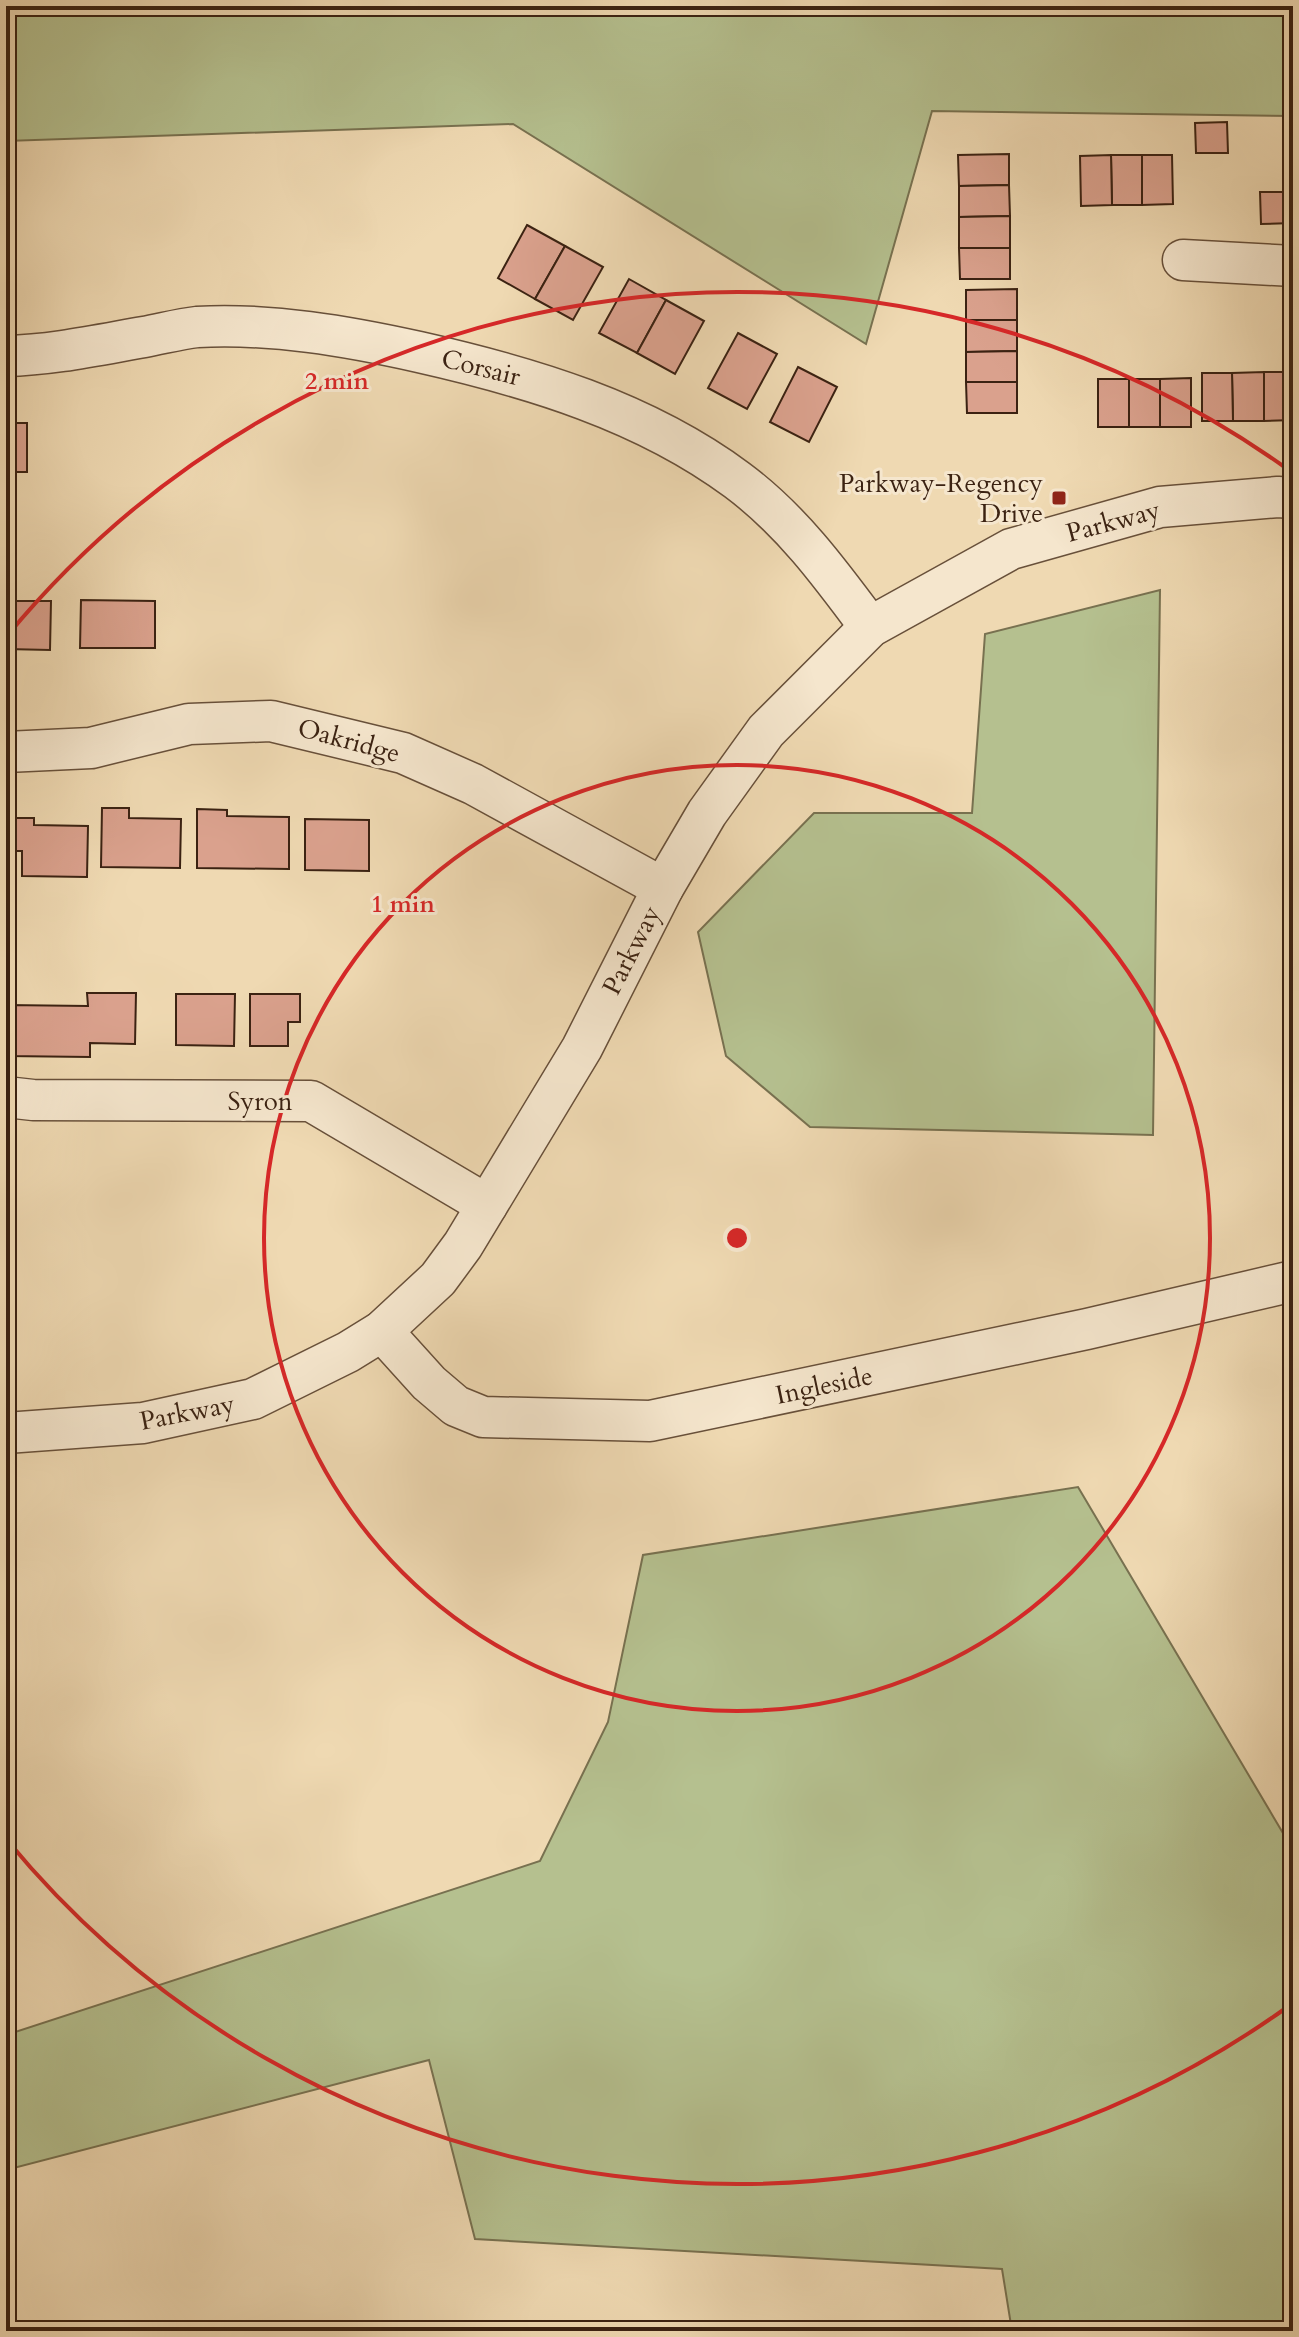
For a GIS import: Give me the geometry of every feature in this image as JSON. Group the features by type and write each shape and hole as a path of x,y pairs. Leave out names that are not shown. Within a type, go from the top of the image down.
{"street":[{"path":"1183,260 1293,266"},
{"name":"Corsair","path":"6,356 34,355 196,327 286,329 374,342 532,380 608,409 691,449 738,480 800,535 870,627"},
{"name":"Parkway","path":"6,1433 143,1423 253,1399 348,1352 382,1331 438,1279 463,1245 582,1048 663,888 707,813 766,731 870,627 1011,549 1160,507 1293,498"},
{"name":"Oakridge","path":"6,752 91,748 189,724 271,721 403,753 473,784 663,888"},
{"name":"Syron","path":"6,1097 33,1100 311,1101 487,1205"},
{"name":"Ingleside","path":"382,1331 429,1383 456,1406 483,1417 650,1421 1087,1329 1293,1281"}],"green space":[{"path":"6,6 1293,6 1293,116 932,111 866,344 513,124 6,141"},
{"path":"1160,590 1153,1135 810,1127 726,1056 698,932 814,813 972,813 985,634"},
{"path":"1078,1487 1293,1850 1293,2331 1012,2331 1002,2269 475,2239 429,2060 6,2170 6,2035 540,1861 608,1722 643,1555"}],"building":[{"path":"1227,122 1228,153 1196,153 1195,123"},
{"path":"1009,154 1009,185 959,186 958,155"},
{"path":"1111,155 1142,155 1142,205 1112,205"},
{"path":"1111,155 1112,205 1081,206 1080,156"},
{"path":"1142,155 1172,155 1173,204 1142,205"},
{"path":"1009,185 1010,216 959,217 959,186"},
{"path":"1260,192 1293,192 1293,223 1261,224"},
{"path":"1010,216 1010,248 959,248 959,217"},
{"path":"527,225 565,246 535,299 498,278"},
{"path":"565,246 603,267 573,320 535,299"},
{"path":"959,248 1010,248 1010,279 960,279"},
{"path":"629,279 666,300 637,353 599,333"},
{"path":"1017,289 1017,320 966,320 966,290"},
{"path":"666,300 704,321 675,374 637,353"},
{"path":"966,320 1017,320 1017,351 966,352"},
{"path":"738,333 777,354 747,409 708,388"},
{"path":"1017,351 1017,382 966,382 966,352"},
{"path":"798,367 837,387 809,442 770,422"},
{"path":"1264,372 1293,372 1293,420 1264,421"},
{"path":"1264,372 1264,421 1233,421 1232,373"},
{"path":"1202,373 1232,373 1233,421 1202,421"},
{"path":"1191,378 1191,427 1160,427 1160,379"},
{"path":"1098,379 1129,379 1129,427 1098,427"},
{"path":"1129,379 1160,379 1160,427 1129,427"},
{"path":"966,382 1017,382 1017,413 967,413"},
{"path":"6,423 27,423 27,472 6,472"},
{"path":"81,600 155,601 155,648 80,648"},
{"path":"6,601 51,601 50,650 6,649"},
{"path":"102,808 129,808 129,818 181,819 180,868 101,867"},
{"path":"197,809 227,810 227,816 289,817 289,869 197,868"},
{"path":"6,818 34,818 34,825 88,826 87,877 22,876 22,851 6,851"},
{"path":"305,819 369,820 369,871 305,870"},
{"path":"87,993 136,993 135,1044 90,1043 90,1057 6,1056 6,1005 88,1006"},
{"path":"176,994 235,994 234,1046 176,1045"},
{"path":"250,994 300,994 300,1022 288,1022 288,1046 250,1046"}],"place":[{"name":"Parkway-Regency Drive","path":"1059,498"}]}
